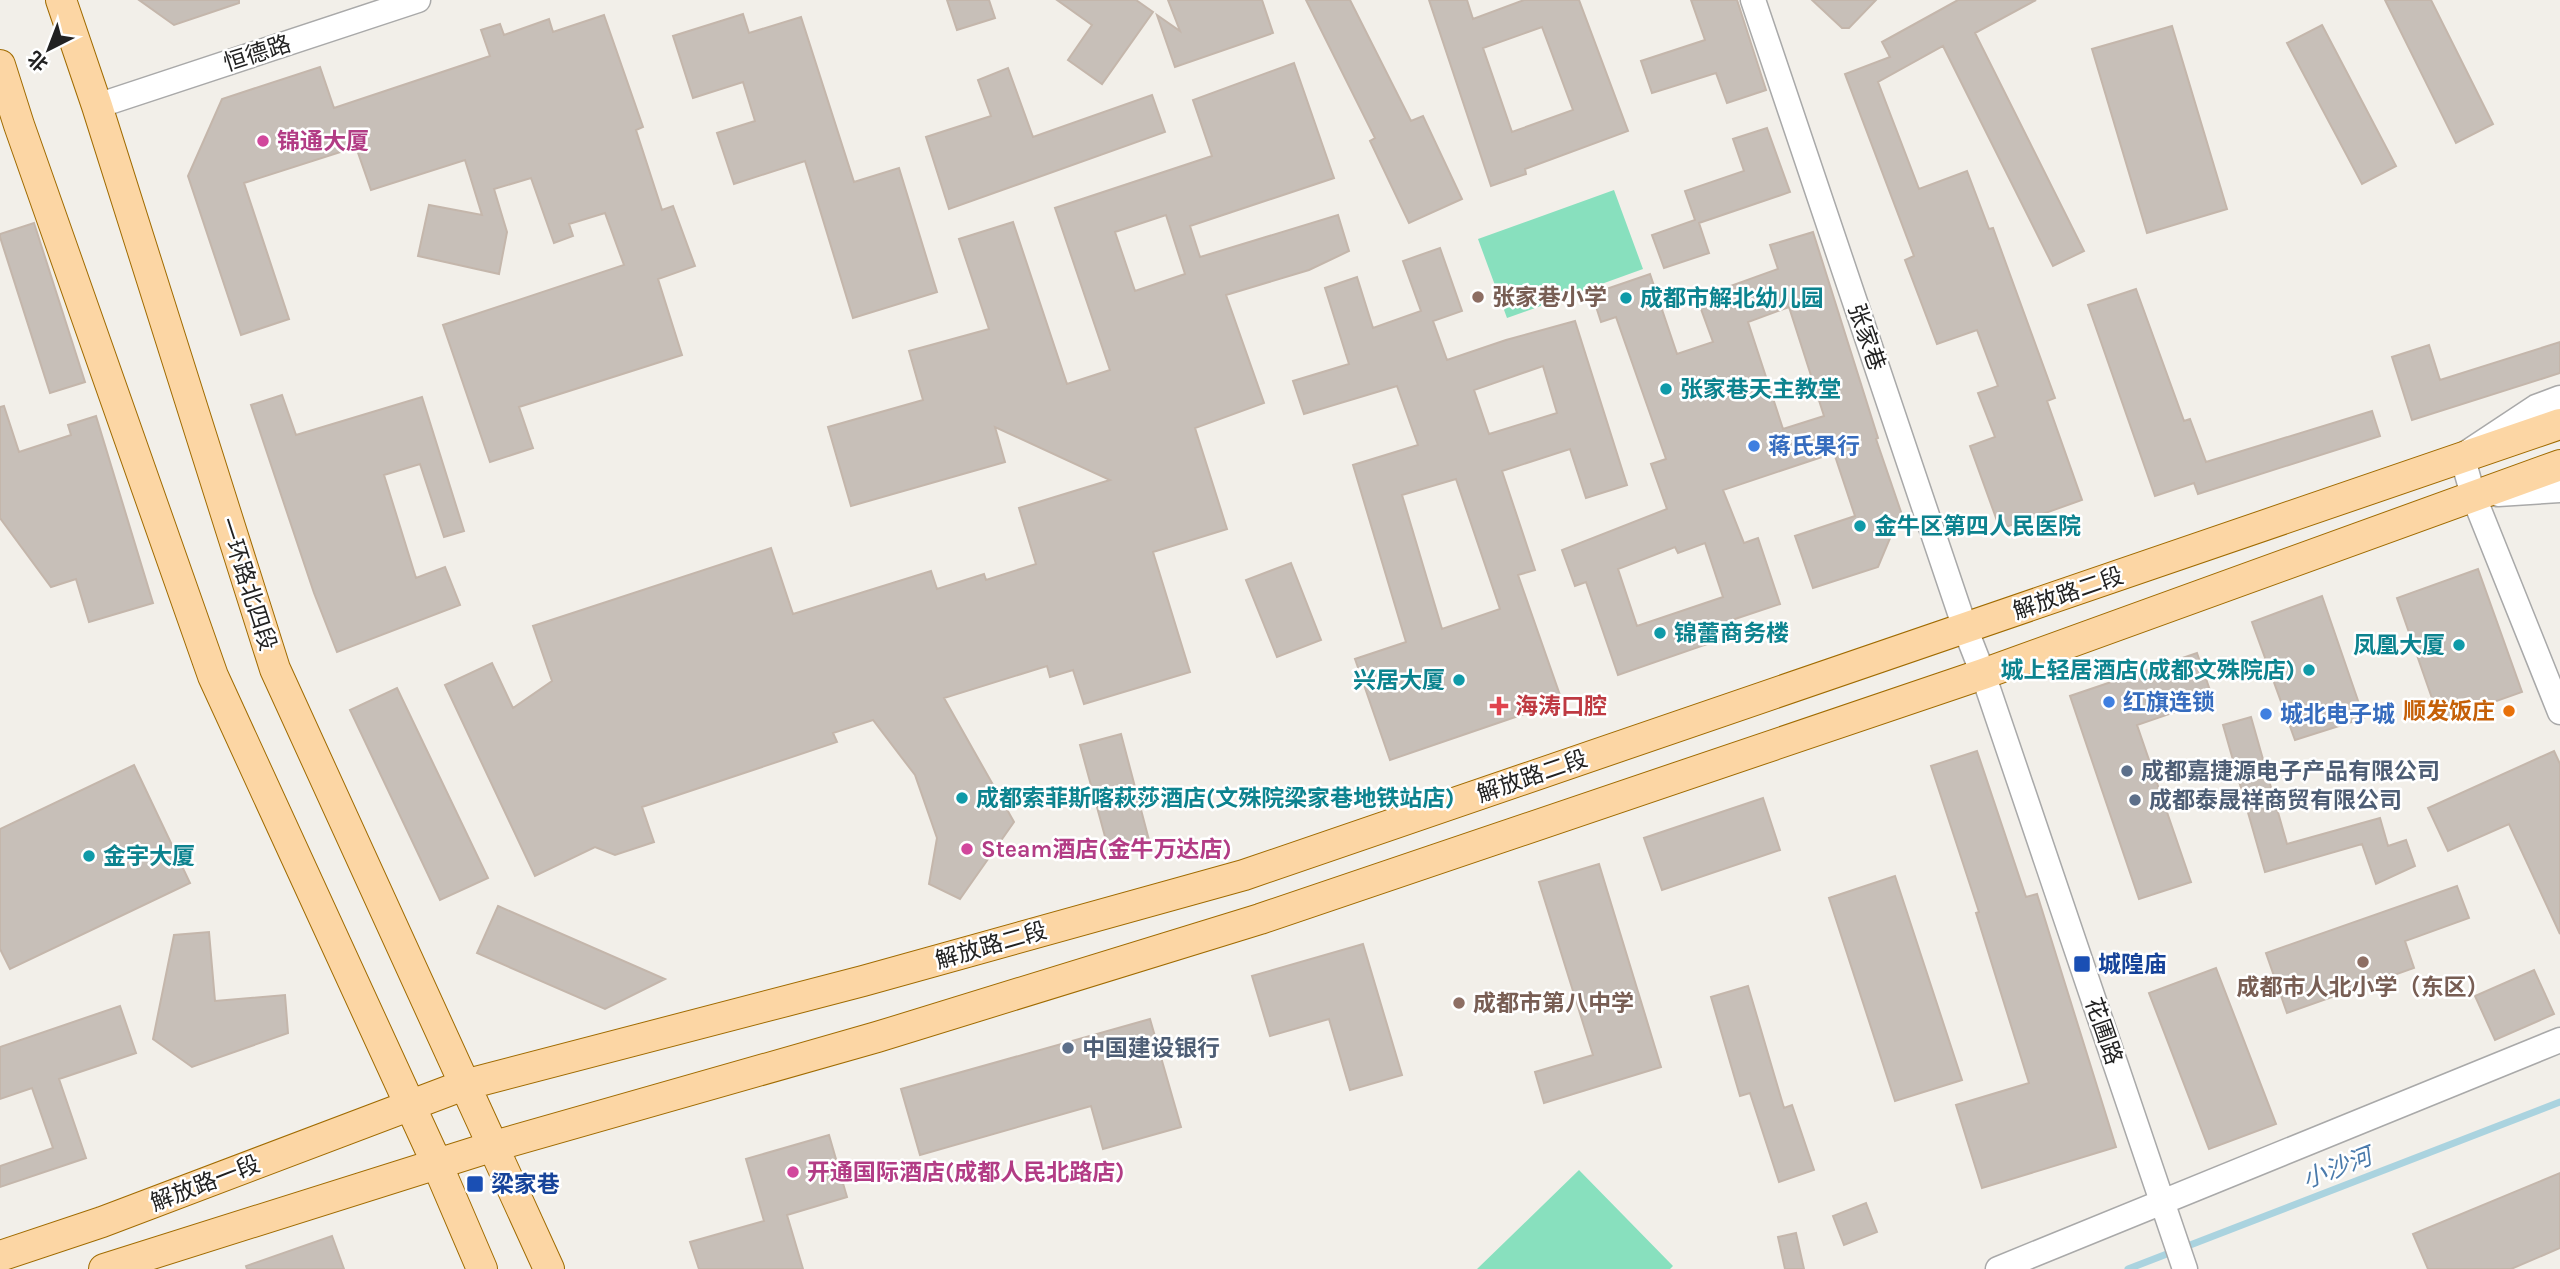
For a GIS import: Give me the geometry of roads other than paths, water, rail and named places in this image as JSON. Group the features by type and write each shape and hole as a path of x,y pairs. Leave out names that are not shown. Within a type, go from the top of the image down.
{"main road":[{"name":"一环路北四段","path":"61,0 275,669 549,1269"},
{"path":"0,65 10,128 213,677 437,1164 482,1269"},
{"name":"解放路二段","path":"409,1105 464,1085 863,981 1244,875 2560,424"},
{"name":"解放路二段","path":"491,1147 877,1037 1260,919 1983,674 2560,465"},
{"name":"解放路一段","path":"0,1256 102,1222 409,1105"},
{"name":"解放路一段","path":"103,1269 491,1147"}],"street":[{"name":"恒德路","path":"97,106 418,0"},
{"name":"张家巷","path":"1753,0 1965,628 1983,674"},
{"path":"2560,398 2536,407 2462,456 2473,495 2560,712"},
{"path":"2473,495 2560,490"},
{"name":"花圃路","path":"1983,674 2185,1269"},
{"path":"1998,1269 2166,1212 2560,1040"}],"waterway":[{"name":"小沙河","path":"2128,1269 2560,1102"}],"place":[{"name":"锦通大厦","path":"263,141"},
{"name":"张家巷小学","path":"1478,297"},
{"name":"成都市解北幼儿园","path":"1626,298"},
{"name":"张家巷天主教堂","path":"1666,389"},
{"name":"蒋氏果行","path":"1754,446"},
{"name":"金牛区第四人民医院","path":"1860,526"},
{"name":"锦蕾商务楼","path":"1660,633"},
{"name":"凤凰大厦","path":"2459,645"},
{"name":"城上轻居酒店(成都文殊院店)","path":"2309,670"},
{"name":"兴居大厦","path":"1459,680"},
{"name":"红旗连锁","path":"2109,702"},
{"name":"海涛口腔","path":"1499,706"},
{"name":"顺发饭庄","path":"2509,711"},
{"name":"城北电子城","path":"2266,714"},
{"name":"成都嘉捷源电子产品有限公司","path":"2127,771"},
{"name":"成都索菲斯喀萩莎酒店(文殊院梁家巷地铁站店)","path":"962,798"},
{"name":"成都泰晟祥商贸有限公司","path":"2135,800"},
{"name":"Steam酒店(金牛万达店)","path":"967,849"},
{"name":"金宇大厦","path":"89,856"},
{"name":"成都市人北小学（东区）","path":"2363,962"},
{"name":"城隍庙","path":"2082,964"},
{"name":"成都市第八中学","path":"1459,1003"},
{"name":"中国建设银行","path":"1068,1048"},
{"name":"开通国际酒店(成都人民北路店)","path":"793,1172"},
{"name":"梁家巷","path":"475,1184"}]}
